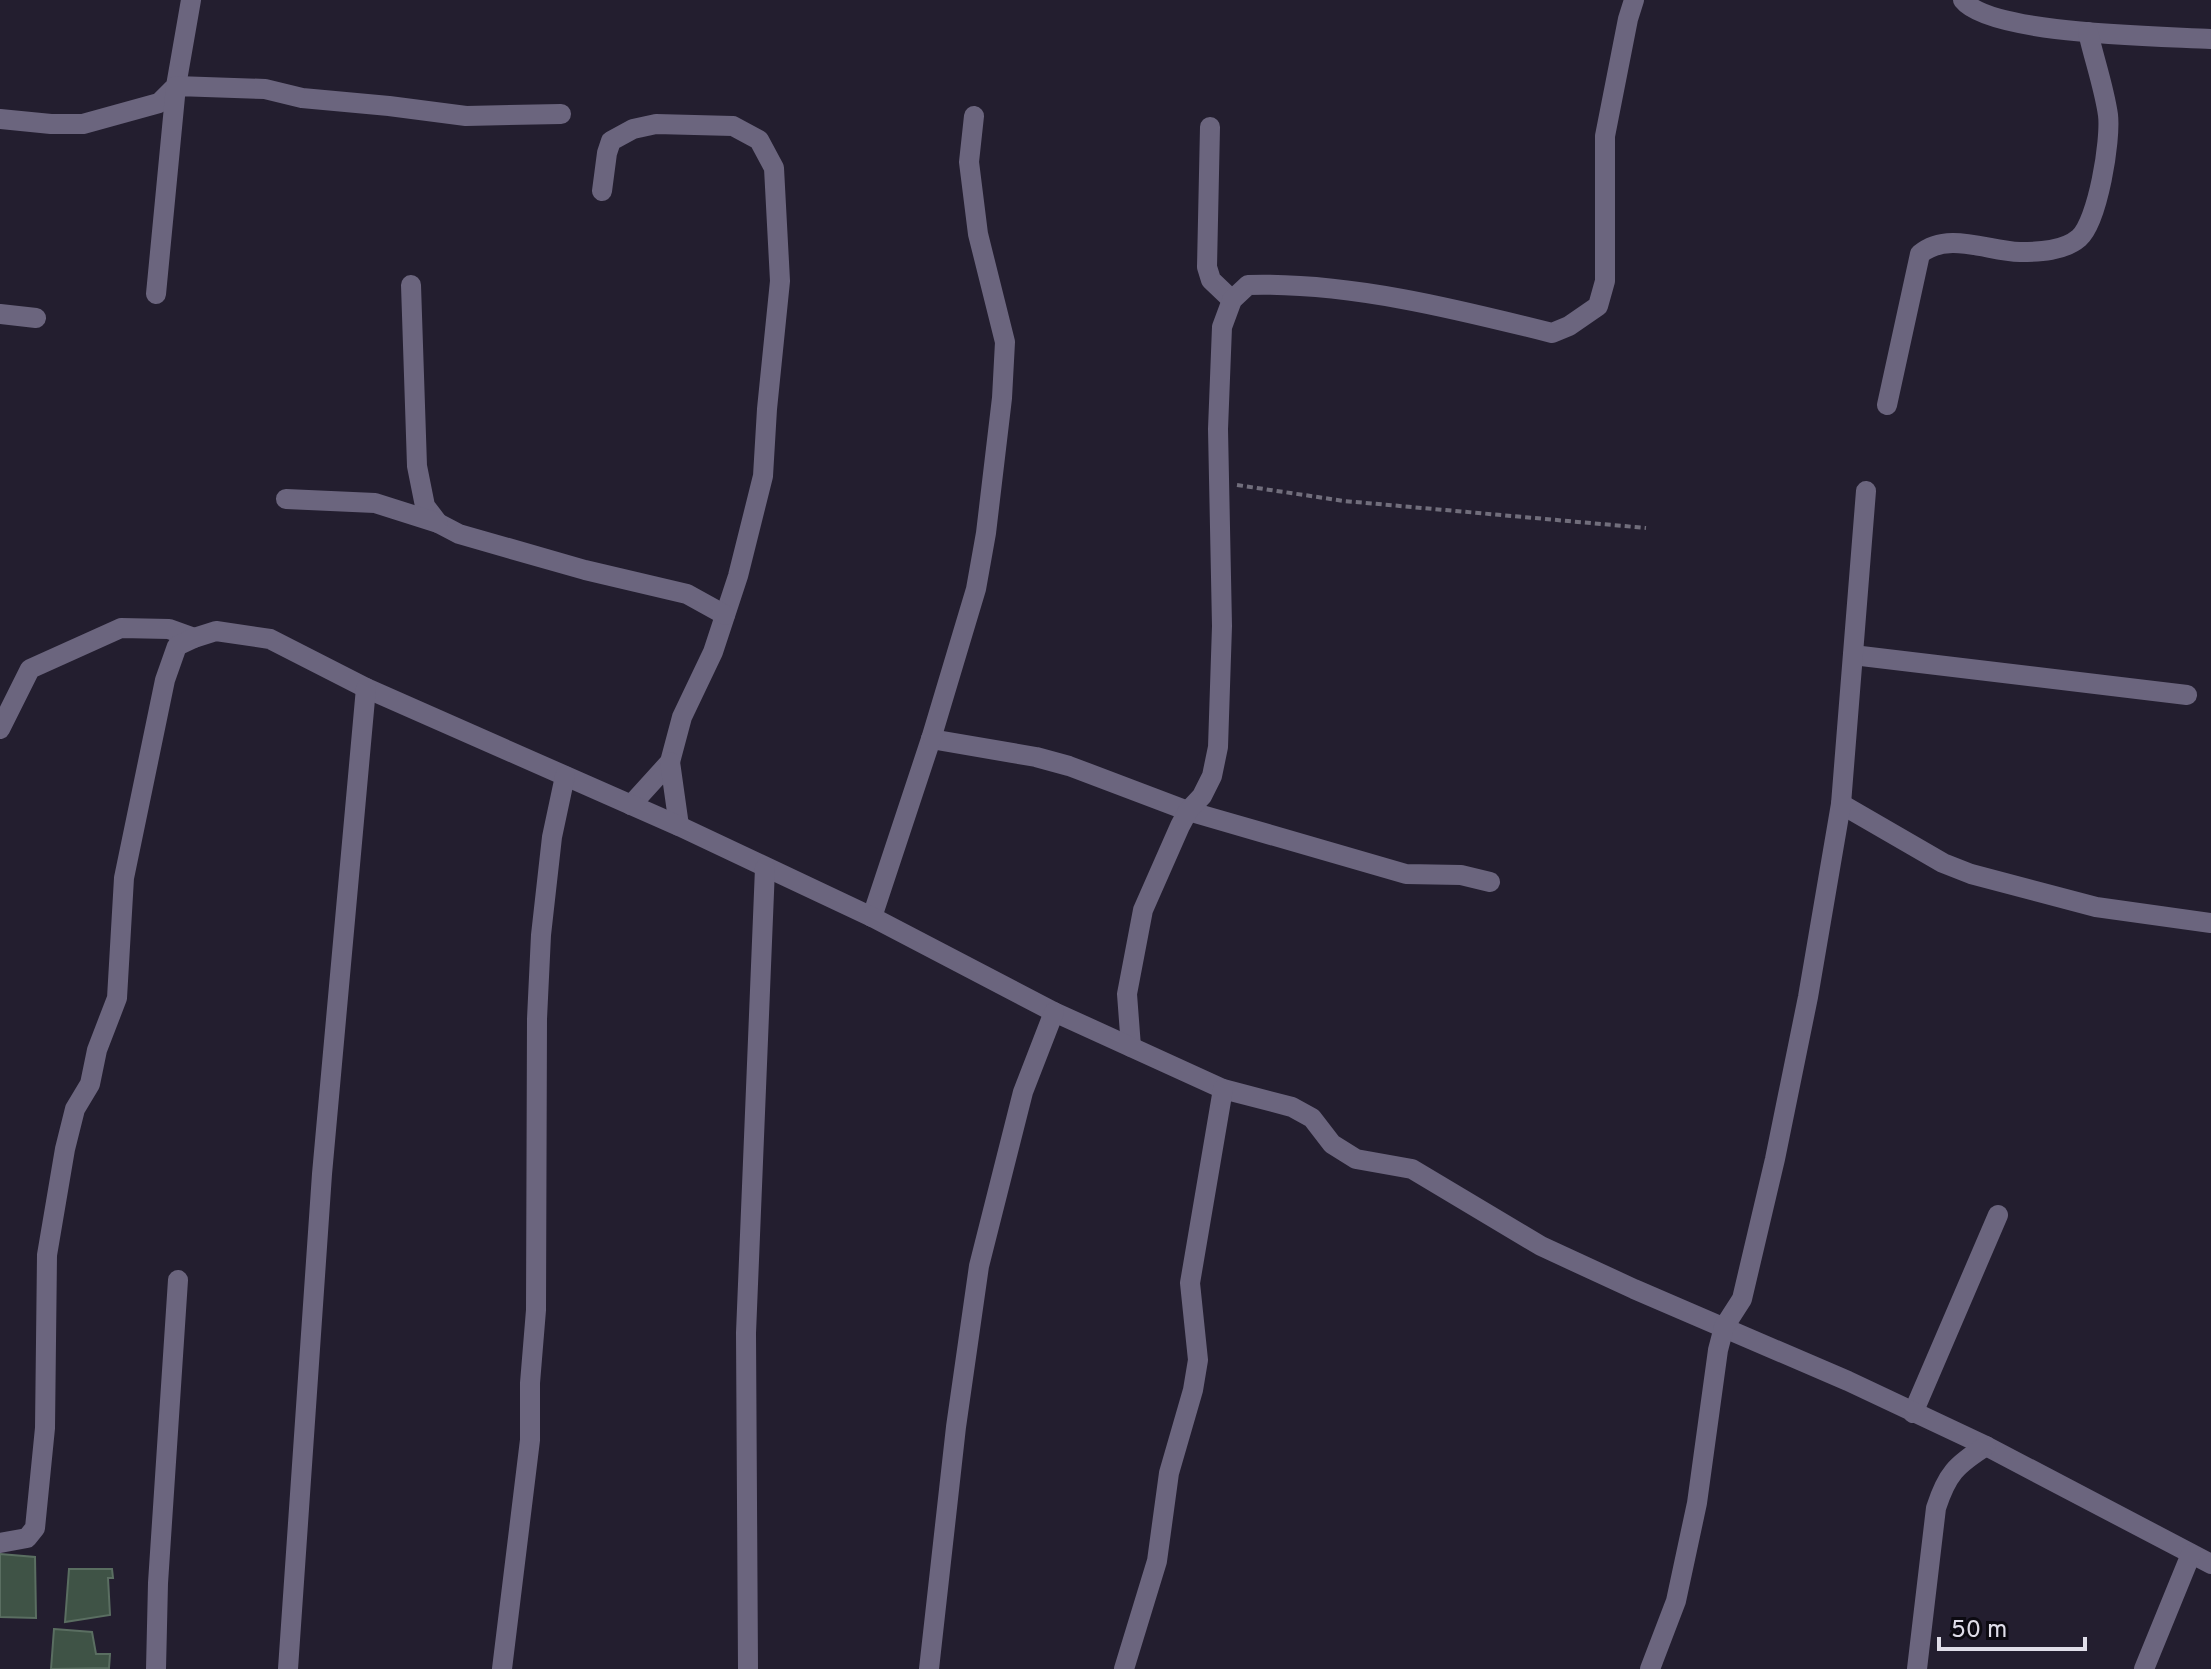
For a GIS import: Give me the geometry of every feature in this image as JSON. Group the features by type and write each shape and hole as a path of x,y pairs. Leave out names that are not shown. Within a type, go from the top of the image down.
{"street":[{"path":"156,294 176,86 191,0"},
{"path":"1131,1047 1127,994 1143,910 1188,811 1207,786 1218,747 1222,626 1218,429 1222,327 1232,300 1248,285 1333,291 1391,297 1466,311 1552,333 1586,316 1598,306 1605,281 1605,136 1634,0"},
{"path":"1963,0 1970,8 2004,21 2088,32 2211,39"},
{"path":"1887,405 1920,254 1932,244 1958,243 2019,252 2053,250 2079,237 2095,208 2108,144 2108,116 2088,32"},
{"path":"0,119 83,124 159,103 176,86 265,89 302,98 466,116 561,114"},
{"path":"872,917 931,739 976,589 986,533 1002,398 1005,342 978,234 969,162 974,116"},
{"path":"602,191 611,141 633,129 656,124 733,126 759,140 774,168 780,281 763,476 738,576 713,652 682,717 670,762 679,826"},
{"path":"1210,127 1207,267 1211,280 1232,300"},
{"path":"411,285 417,466 425,506 438,523"},
{"path":"0,314 36,318"},
{"path":"1650,1669 1676,1601 1697,1503 1712,1377 1724,1327 1742,1299 1808,997 1841,804 1866,491"},
{"path":"286,499 375,503 438,523 459,534 585,570 687,594 725,615"},
{"path":"0,729 30,669 121,628 169,629 194,638"},
{"path":"0,1543 27,1538 35,1528 45,1428 47,1255 75,1109 90,1084 97,1050 117,998 124,878 165,680 177,646 216,631 270,639 366,688 679,826 872,917 1054,1012 1223,1089 1292,1107 1312,1118 1332,1144 1356,1159 1412,1169 1541,1246 1848,1381 1986,1446 2211,1564"},
{"path":"1853,655 2187,695"},
{"path":"288,1669 322,1174 366,688"},
{"path":"931,739 1058,763 1188,811 1406,874 1461,875 1490,882"},
{"path":"631,805 670,762"},
{"path":"502,1669 530,1440 530,1383 536,1310 537,1019 541,935 552,837 565,776"},
{"path":"1841,804 1943,863 1971,874 2096,907 2211,923"},
{"path":"748,1669 746,1333 765,868"},
{"path":"929,1669 956,1427 979,1266 1023,1092 1054,1012"},
{"path":"1124,1669 1157,1561 1169,1473 1193,1390 1198,1360 1190,1283 1223,1089"},
{"path":"1913,1413 1998,1215"},
{"path":"156,1669 158,1583 178,1280"},
{"path":"1917,1669 1936,1508 1944,1483 1958,1464 1986,1446"},
{"path":"2144,1669 2191,1554"}],"path":[{"path":"1219,482 1344,501 1646,528"}],"building":[{"path":"0,1554 35,1557 36,1618 0,1617"},
{"path":"69,1569 112,1569 113,1578 108,1578 110,1615 65,1622"},
{"path":"54,1629 92,1632 96,1654 110,1654 109,1668 51,1669"}]}
